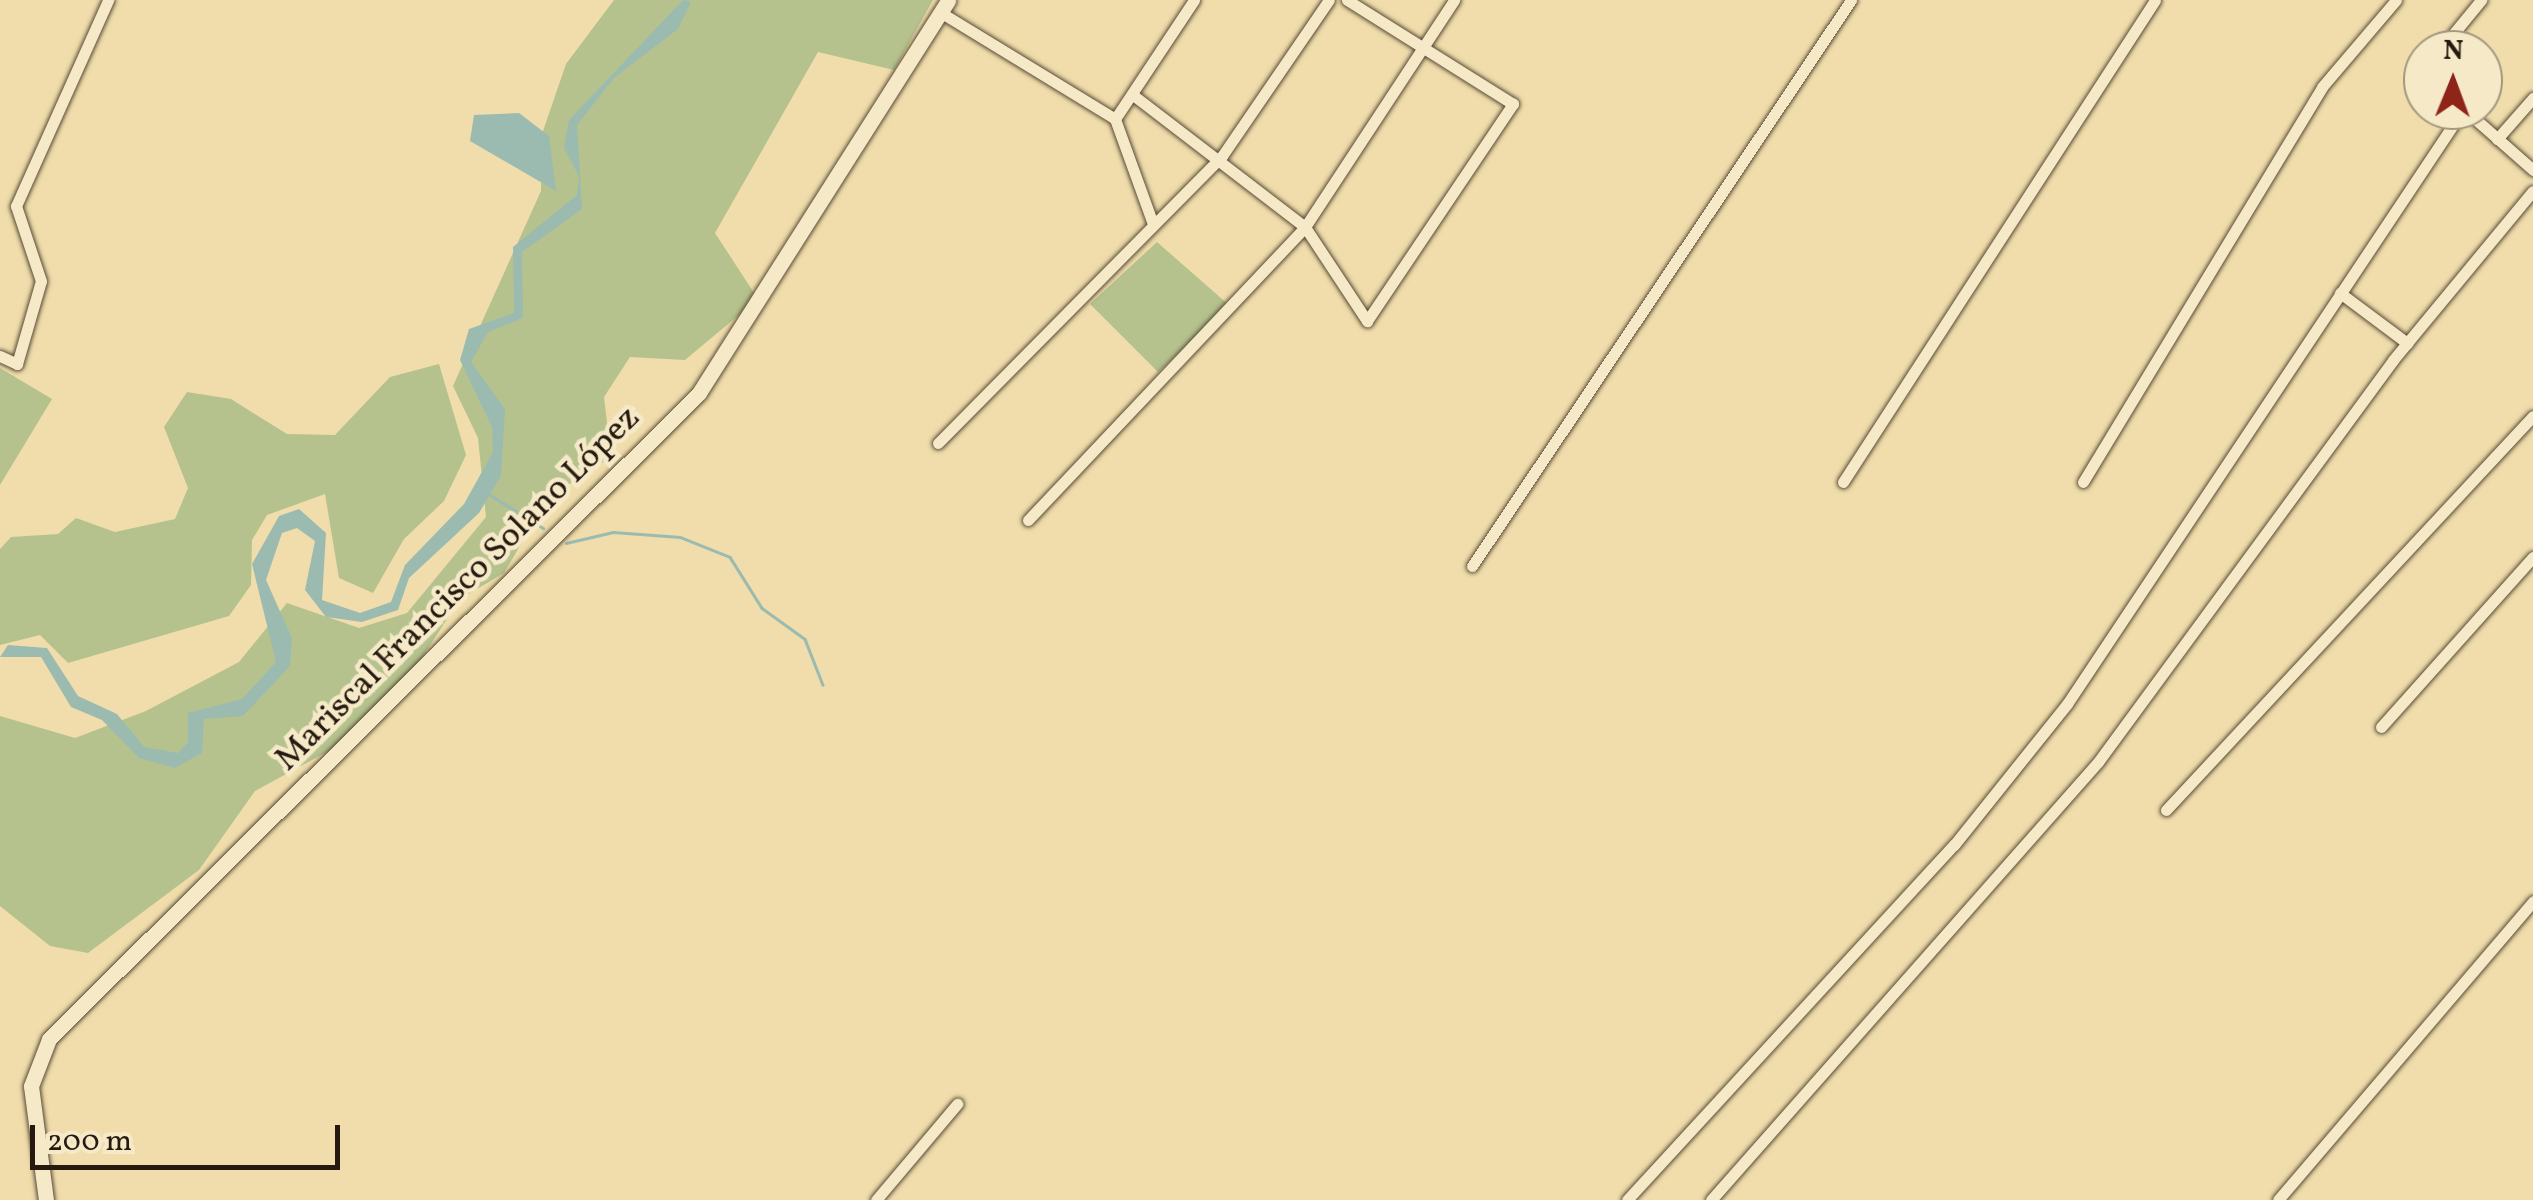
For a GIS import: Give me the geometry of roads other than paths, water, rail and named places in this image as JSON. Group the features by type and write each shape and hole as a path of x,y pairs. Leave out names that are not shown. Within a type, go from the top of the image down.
{"main road":[{"name":"Mariscal Francisco Solano López","path":"46,1200 31,1086 49,1039 698,393 944,6"}],"street":[{"path":"0,356 17,364 41,280 16,206 108,0"},
{"path":"1115,118 1194,0"},
{"path":"938,443 1222,156 1329,0"},
{"path":"1133,95 1222,156 1305,227 1368,320 1513,104 1347,0"},
{"path":"1028,520 1305,227 1454,0"},
{"path":"1472,566 1851,0"},
{"path":"1843,482 2156,0"},
{"path":"2083,482 2322,87 2396,0"},
{"path":"2456,30 2481,0"},
{"path":"944,6 1115,118 1153,224"},
{"path":"2497,138 2533,98"},
{"path":"1626,1200 1954,846 2067,704 2450,130"},
{"path":"2488,130 2533,170"},
{"path":"1711,1200 2098,762 2407,343 2533,192"},
{"path":"2340,292 2407,343"},
{"path":"2166,810 2533,416"},
{"path":"2381,726 2533,558"},
{"path":"2278,1200 2533,901"},
{"path":"876,1200 957,1104"}],"water":[{"path":"683,0 691,2 678,29 614,78 577,125 582,209 522,252 523,318 488,332 471,362 505,409 501,476 479,513 409,578 398,610 362,622 326,617 305,590 315,541 297,528 282,533 266,580 292,638 290,666 243,716 204,719 202,753 175,768 139,758 102,720 71,707 41,657 0,657 8,645 47,648 78,696 117,714 144,747 178,753 188,742 188,713 242,699 276,662 252,564 279,516 299,509 326,533 322,600 360,613 391,602 405,565 464,504 493,452 492,427 460,360 469,329 514,313 513,247 577,195 579,176 564,148 569,120"},
{"path":"519,113 549,136 556,191 470,141 474,115"}],"waterway":[{"path":"489,494 543,528"},
{"path":"566,543 613,532 680,537 730,557 762,608 805,639 823,685"}]}
